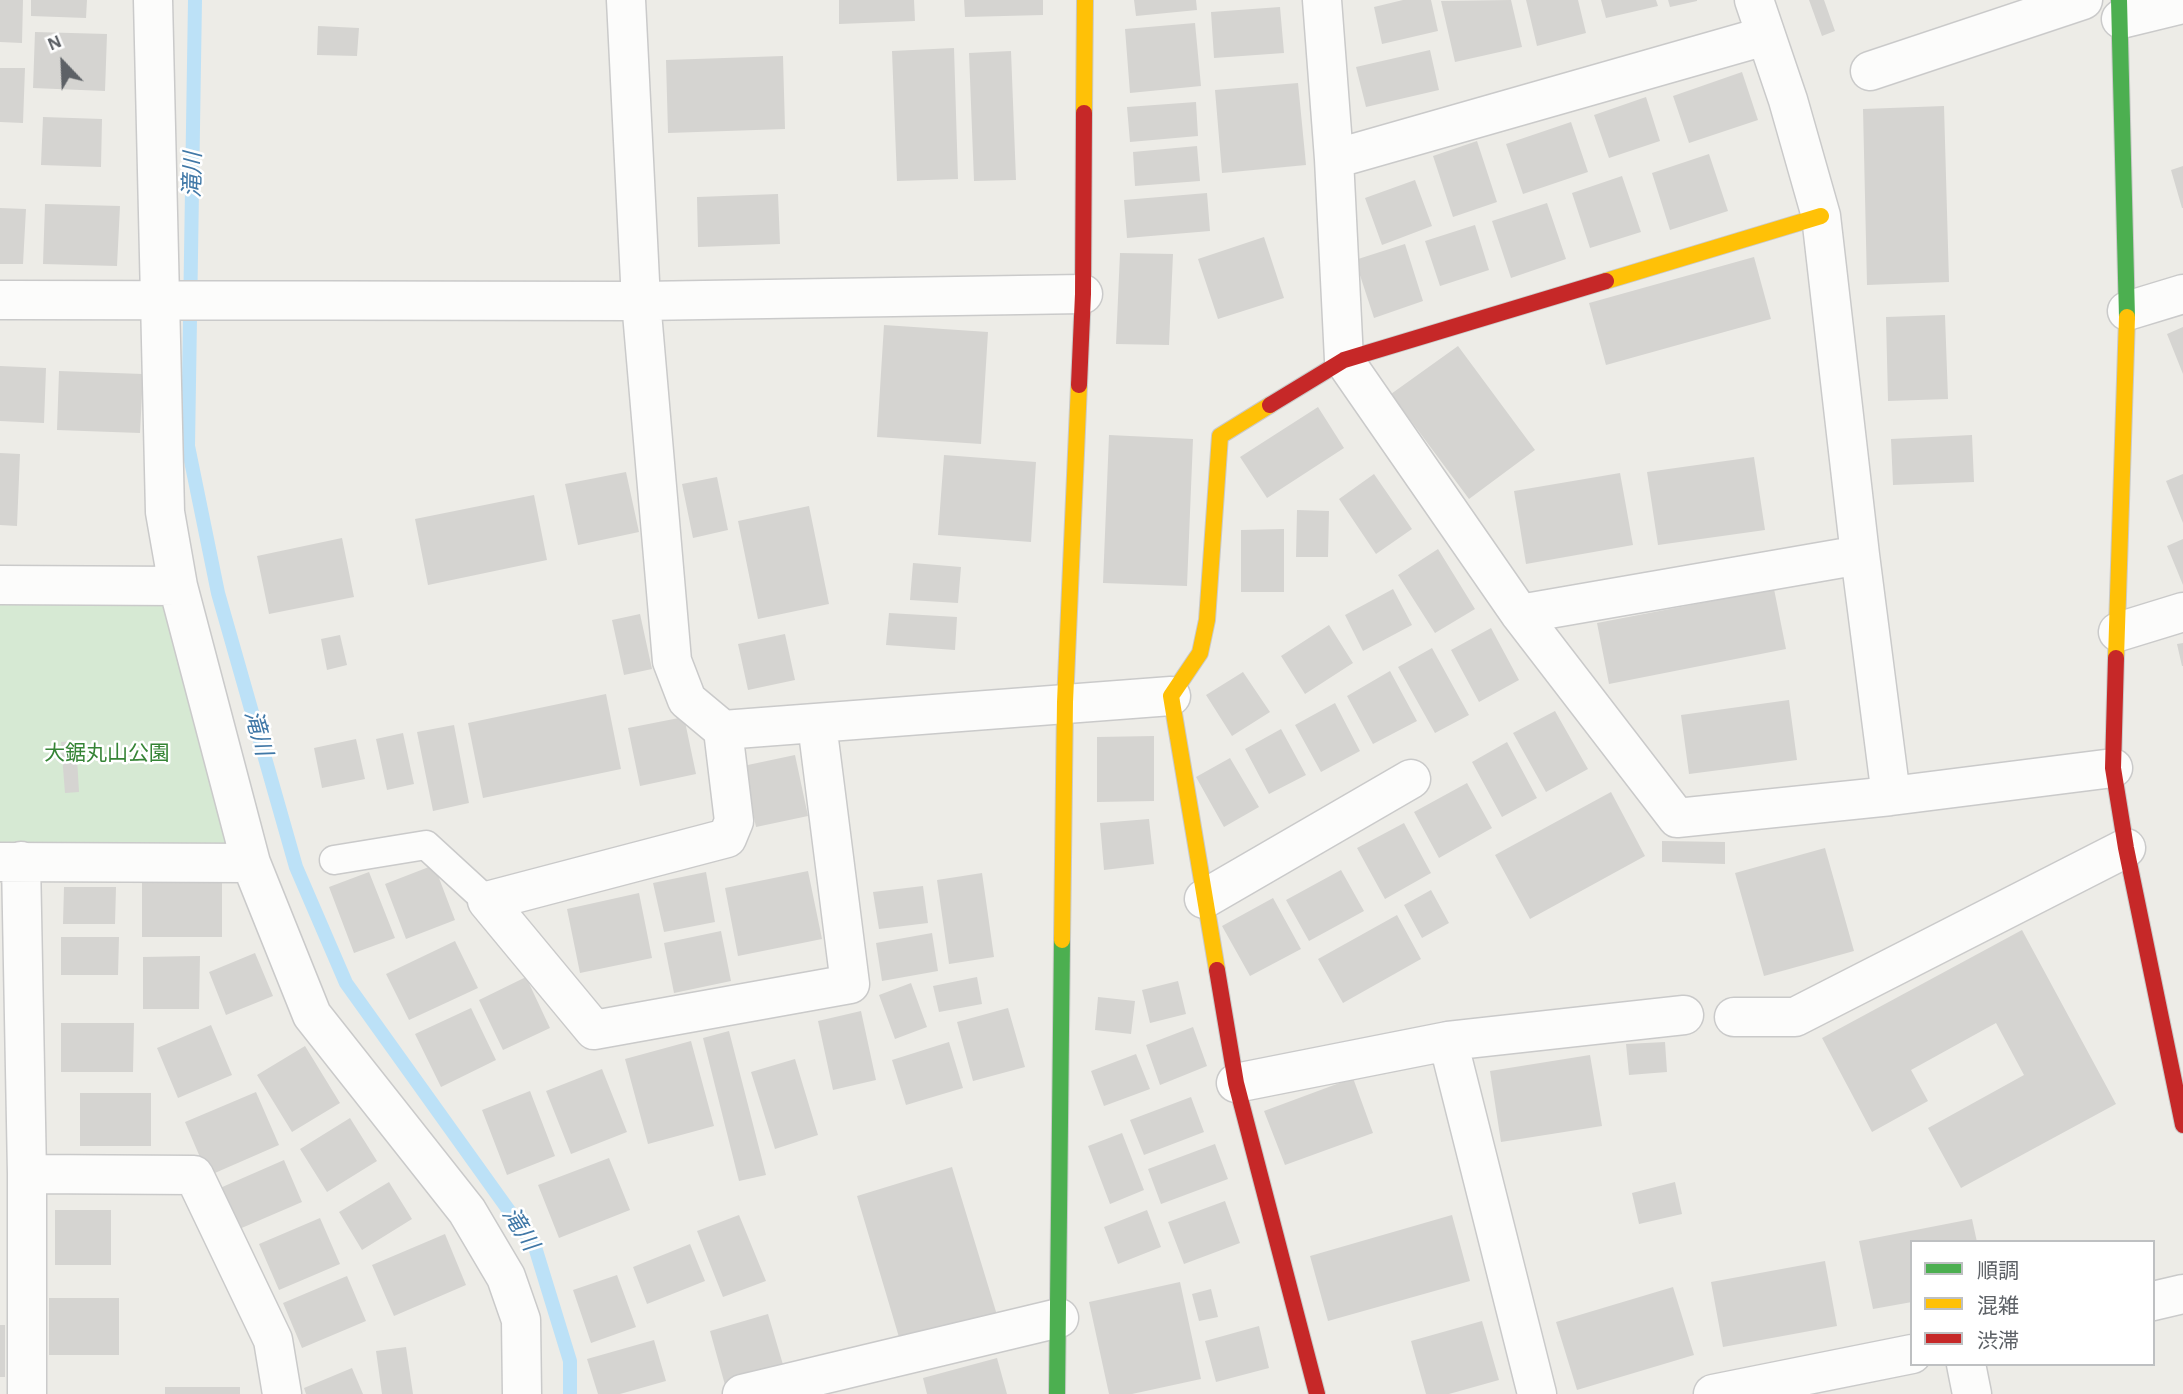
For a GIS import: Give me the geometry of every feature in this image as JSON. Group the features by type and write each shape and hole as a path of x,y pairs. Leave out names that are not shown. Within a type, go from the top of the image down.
{"street":[{"path":"153,0 171,301 165,512 178,586 251,863 312,1015 467,1211 506,1277 521,1320 522,1394"},
{"path":"626,0 641,301 672,661 687,700 723,730 734,821 727,838 487,901 594,1030 850,984 817,724"},
{"path":"1057,1394 1065,702 1083,294 1085,0"},
{"path":"1322,0 1334,159 1344,360 1520,614 1676,818 1891,796 2113,768"},
{"path":"1754,0 1788,100 1821,216 1891,796"},
{"path":"1870,71 2083,0"},
{"path":"2183,4 2120,10 2127,311 2113,768 2126,848 2183,1125"},
{"path":"1334,159 1765,36"},
{"path":"1317,1394 1236,1083 1171,696 1200,653 1207,620 1220,436 1344,360 1821,216"},
{"path":"0,300 641,301 1083,294"},
{"path":"2127,311 2183,294"},
{"path":"1520,614 1860,555"},
{"path":"0,584 178,586"},
{"path":"2118,632 2183,612"},
{"path":"723,730 1171,696"},
{"path":"1204,899 1411,779"},
{"path":"1734,1017 1795,1017 2126,848"},
{"path":"27,1394 27,1174 10,861 251,863"},
{"path":"1236,1083 1448,1041 1684,1015"},
{"path":"1448,1041 1537,1394"},
{"path":"27,1174 194,1175 273,1340 282,1394"},
{"path":"2155,1301 2183,1294"},
{"path":"743,1394 1059,1318"},
{"path":"1713,1394 1910,1354"},
{"path":"1966,1366 1972,1394"}],"lane":[{"path":"334,860 426,845 487,901"}],"green space":[{"name":"大鋸丸山公園","path":"0,593 172,594 251,863 0,862"}],"building":[{"path":"0,0 23,0 22,43 0,42"},
{"path":"31,0 87,0 86,18 31,16"},
{"path":"839,0 914,0 915,21 839,24"},
{"path":"964,0 1043,0 1043,15 965,17"},
{"path":"1134,0 1196,0 1197,10 1136,16"},
{"path":"1403,0 1431,0 1438,31 1382,44 1374,7"},
{"path":"1511,0 1522,47 1455,62 1441,1"},
{"path":"1526,0 1578,0 1586,33 1537,46"},
{"path":"1601,0 1656,0 1658,6 1606,18"},
{"path":"1668,0 1697,0 1697,1 1670,7"},
{"path":"1809,0 1824,0 1835,31 1822,36"},
{"path":"1280,7 1284,53 1214,58 1211,12"},
{"path":"1195,23 1201,86 1130,93 1125,29"},
{"path":"318,26 359,28 357,56 317,55"},
{"path":"35,32 107,34 105,91 33,88"},
{"path":"954,48 958,179 897,181 892,51"},
{"path":"1430,50 1439,90 1366,107 1356,67"},
{"path":"1011,51 1016,180 974,181 969,53"},
{"path":"783,56 785,129 668,133 666,60"},
{"path":"0,68 25,68 23,123 0,122"},
{"path":"1742,72 1758,120 1689,143 1673,96"},
{"path":"1298,83 1306,165 1222,173 1215,90"},
{"path":"1646,97 1660,141 1609,158 1594,115"},
{"path":"1196,102 1198,136 1130,142 1127,107"},
{"path":"1944,106 1949,282 1867,285 1863,109"},
{"path":"43,117 102,119 101,167 41,165"},
{"path":"1571,122 1588,172 1523,194 1506,144"},
{"path":"1477,141 1497,202 1453,217 1433,156"},
{"path":"1197,146 1200,181 1135,186 1133,152"},
{"path":"1709,154 1728,211 1670,230 1652,173"},
{"path":"2183,166 2183,208 2182,208 2171,170"},
{"path":"1622,176 1641,232 1590,248 1572,193"},
{"path":"1415,180 1432,226 1382,245 1365,198"},
{"path":"1207,193 1210,231 1127,238 1124,200"},
{"path":"778,194 780,244 698,247 697,197"},
{"path":"1547,203 1566,259 1511,278 1492,221"},
{"path":"45,204 120,206 117,266 43,264"},
{"path":"0,208 26,209 23,264 0,264"},
{"path":"1475,225 1489,270 1440,286 1425,241"},
{"path":"1264,237 1284,298 1218,319 1198,259"},
{"path":"1405,244 1423,301 1374,318 1355,260"},
{"path":"1120,253 1173,254 1169,345 1116,344"},
{"path":"1754,257 1771,319 1606,365 1589,303"},
{"path":"1945,315 1948,399 1888,401 1886,317"},
{"path":"884,325 988,332 981,444 877,437"},
{"path":"2183,327 2183,374 2167,334"},
{"path":"1458,346 1535,450 1469,499 1391,394"},
{"path":"0,366 46,368 44,423 0,421"},
{"path":"59,371 143,374 140,433 57,430"},
{"path":"1318,407 1344,448 1267,498 1240,457"},
{"path":"1109,435 1193,439 1187,586 1103,583"},
{"path":"1972,435 1974,482 1893,485 1891,439"},
{"path":"0,453 20,454 17,526 0,525"},
{"path":"944,455 1036,462 1031,542 938,535"},
{"path":"1754,457 1765,530 1658,545 1647,472"},
{"path":"626,472 639,532 578,545 565,484"},
{"path":"1620,473 1633,545 1526,564 1514,491"},
{"path":"1374,474 1412,529 1376,554 1339,499"},
{"path":"2183,474 2183,523 2166,481"},
{"path":"717,477 728,530 693,538 682,484"},
{"path":"534,495 547,560 428,585 415,519"},
{"path":"809,506 829,604 758,619 738,521"},
{"path":"1297,510 1329,511 1328,557 1296,557"},
{"path":"1284,529 1284,592 1241,592 1241,530"},
{"path":"342,538 354,597 269,614 257,556"},
{"path":"2183,539 2183,585 2167,546"},
{"path":"1438,549 1475,609 1435,633 1398,575"},
{"path":"913,563 961,567 958,603 910,600"},
{"path":"1393,589 1412,625 1363,651 1345,615"},
{"path":"1774,589 1786,649 1609,684 1597,623"},
{"path":"889,613 957,617 955,650 886,645"},
{"path":"640,614 652,669 624,675 612,620"},
{"path":"1329,625 1353,663 1305,694 1281,656"},
{"path":"1491,628 1519,680 1479,702 1451,650"},
{"path":"785,634 795,680 748,690 738,644"},
{"path":"340,635 347,665 327,670 321,639"},
{"path":"2183,643 2183,666 2182,666 2177,644"},
{"path":"1432,648 1469,715 1435,733 1398,667"},
{"path":"1390,671 1417,721 1373,744 1347,696"},
{"path":"1243,672 1270,712 1232,736 1206,695"},
{"path":"606,694 621,769 483,798 468,723"},
{"path":"1789,700 1797,760 1689,774 1681,715"},
{"path":"1335,703 1360,751 1321,772 1295,725"},
{"path":"1555,711 1588,769 1546,792 1513,733"},
{"path":"684,717 696,774 640,786 628,728"},
{"path":"454,725 469,803 433,811 417,732"},
{"path":"1281,729 1306,775 1269,794 1245,749"},
{"path":"403,733 414,784 387,790 376,739"},
{"path":"1154,736 1154,801 1097,802 1097,737"},
{"path":"356,739 365,779 322,788 314,748"},
{"path":"76,741 79,792 65,793 61,742"},
{"path":"1507,742 1537,798 1502,817 1472,762"},
{"path":"795,755 808,816 756,827 743,766"},
{"path":"1230,758 1259,807 1224,827 1196,777"},
{"path":"1467,783 1492,828 1439,858 1414,812"},
{"path":"1611,792 1645,856 1530,919 1495,855"},
{"path":"1149,819 1154,864 1104,870 1100,823"},
{"path":"1404,823 1431,873 1385,899 1357,848"},
{"path":"1662,841 1725,842 1725,864 1662,862"},
{"path":"1825,848 1854,951 1764,976 1735,873"},
{"path":"434,865 455,920 406,939 385,884"},
{"path":"1341,870 1364,911 1309,941 1286,900"},
{"path":"808,871 822,939 738,956 725,888"},
{"path":"369,872 395,938 354,953 329,887"},
{"path":"706,872 715,922 664,932 653,883"},
{"path":"982,873 994,957 949,964 937,880"},
{"path":"142,880 222,880 222,937 142,937"},
{"path":"923,886 928,923 879,929 873,892"},
{"path":"64,887 116,887 115,924 63,924"},
{"path":"1431,890 1449,923 1422,938 1404,905"},
{"path":"639,893 652,958 580,973 567,909"},
{"path":"1273,898 1301,949 1250,976 1222,926"},
{"path":"1397,915 1421,959 1343,1003 1318,959"},
{"path":"2022,930 2116,1104 1961,1188 1928,1128 2024,1075 1996,1023 1911,1070 1928,1101 1872,1132 1822,1038"},
{"path":"721,931 731,981 674,993 664,943"},
{"path":"932,933 938,971 882,981 876,943"},
{"path":"61,937 119,937 118,975 61,975"},
{"path":"455,941 478,988 409,1020 386,974"},
{"path":"255,953 273,996 226,1015 209,972"},
{"path":"200,956 199,1009 143,1009 143,957"},
{"path":"526,977 550,1028 503,1050 479,1000"},
{"path":"977,977 982,1004 939,1012 933,986"},
{"path":"1178,981 1186,1014 1150,1023 1142,990"},
{"path":"911,983 927,1027 895,1039 879,995"},
{"path":"1098,997 1135,1001 1131,1034 1095,1030"},
{"path":"471,1008 496,1060 441,1087 415,1034"},
{"path":"1008,1008 1025,1067 973,1081 957,1022"},
{"path":"861,1011 876,1080 833,1090 818,1021"},
{"path":"61,1023 134,1023 133,1072 61,1072"},
{"path":"211,1025 232,1075 178,1098 157,1048"},
{"path":"1193,1027 1207,1066 1160,1085 1146,1045"},
{"path":"729,1031 766,1175 739,1181 703,1038"},
{"path":"691,1041 714,1126 648,1144 625,1059"},
{"path":"949,1042 963,1088 906,1105 892,1060"},
{"path":"1665,1042 1667,1072 1629,1075 1626,1044"},
{"path":"305,1046 340,1103 292,1132 257,1075"},
{"path":"1136,1054 1150,1089 1104,1106 1091,1071"},
{"path":"1590,1055 1602,1126 1501,1142 1490,1071"},
{"path":"795,1059 818,1135 775,1149 751,1072"},
{"path":"602,1069 627,1132 571,1154 546,1091"},
{"path":"1353,1078 1373,1133 1285,1165 1264,1111"},
{"path":"530,1091 555,1156 507,1175 482,1110"},
{"path":"256,1092 279,1145 208,1176 185,1122"},
{"path":"80,1093 151,1093 151,1146 80,1146"},
{"path":"1191,1097 1204,1132 1144,1155 1130,1120"},
{"path":"350,1118 377,1161 327,1192 300,1149"},
{"path":"1122,1133 1144,1190 1110,1204 1088,1146"},
{"path":"1215,1144 1228,1179 1161,1204 1148,1169"},
{"path":"609,1158 630,1210 559,1238 538,1185"},
{"path":"284,1160 302,1202 237,1230 220,1188"},
{"path":"952,1167 997,1315 901,1344 857,1196"},
{"path":"389,1182 412,1219 362,1250 339,1212"},
{"path":"1675,1182 1682,1214 1639,1224 1632,1193"},
{"path":"1225,1201 1240,1243 1184,1264 1168,1222"},
{"path":"55,1210 111,1210 111,1265 55,1265"},
{"path":"1147,1210 1161,1247 1118,1264 1104,1227"},
{"path":"739,1215 766,1281 723,1297 697,1231"},
{"path":"1452,1215 1470,1281 1328,1321 1310,1256"},
{"path":"320,1218 340,1264 279,1290 259,1244"},
{"path":"1972,1219 1977,1240 1910,1240 1910,1302 1873,1309 1859,1241"},
{"path":"445,1234 466,1285 394,1316 372,1265"},
{"path":"690,1244 705,1281 647,1304 633,1267"},
{"path":"1825,1261 1837,1326 1723,1347 1711,1282"},
{"path":"617,1275 636,1327 591,1343 573,1290"},
{"path":"347,1276 366,1321 302,1348 283,1303"},
{"path":"1180,1282 1201,1379 1132,1394 1109,1394 1089,1302"},
{"path":"1673,1287 1694,1355 1577,1390 1556,1322"},
{"path":"1211,1289 1218,1317 1199,1321 1192,1294"},
{"path":"49,1298 119,1298 119,1355 49,1355"},
{"path":"768,1314 784,1368 725,1385 710,1331"},
{"path":"1482,1321 1499,1380 1449,1394 1426,1394 1411,1341"},
{"path":"0,1325 5,1325 5,1377 0,1377"},
{"path":"1259,1326 1269,1368 1216,1382 1205,1341"},
{"path":"654,1340 666,1381 620,1394 598,1394 587,1359"},
{"path":"406,1347 413,1394 382,1394 376,1351"},
{"path":"997,1358 1007,1394 927,1394 923,1378"},
{"path":"352,1368 363,1394 306,1394 304,1388"},
{"path":"165,1387 240,1387 240,1394 165,1394"}],"waterway":[{"name":"滝川","path":"195,0 188,446 218,593 296,867 346,983 535,1247 570,1361 570,1394"}],"traffic: fast":[{"path":"2119,0 2127,317"},
{"path":"1057,1394 1062,940"}],"traffic: slow":[{"path":"1084,113 1085,0"},
{"path":"1606,281 1821,216"},
{"path":"2116,658 2127,317"},
{"path":"1062,940 1065,702 1079,385"},
{"path":"1217,970 1171,696 1200,653 1207,620 1220,436 1270,405"}],"traffic: jam":[{"path":"1079,385 1083,294 1084,113"},
{"path":"1270,405 1344,360 1606,281"},
{"path":"2116,658 2113,768 2126,848 2183,1125"},
{"path":"1217,970 1236,1083 1317,1394"}]}
